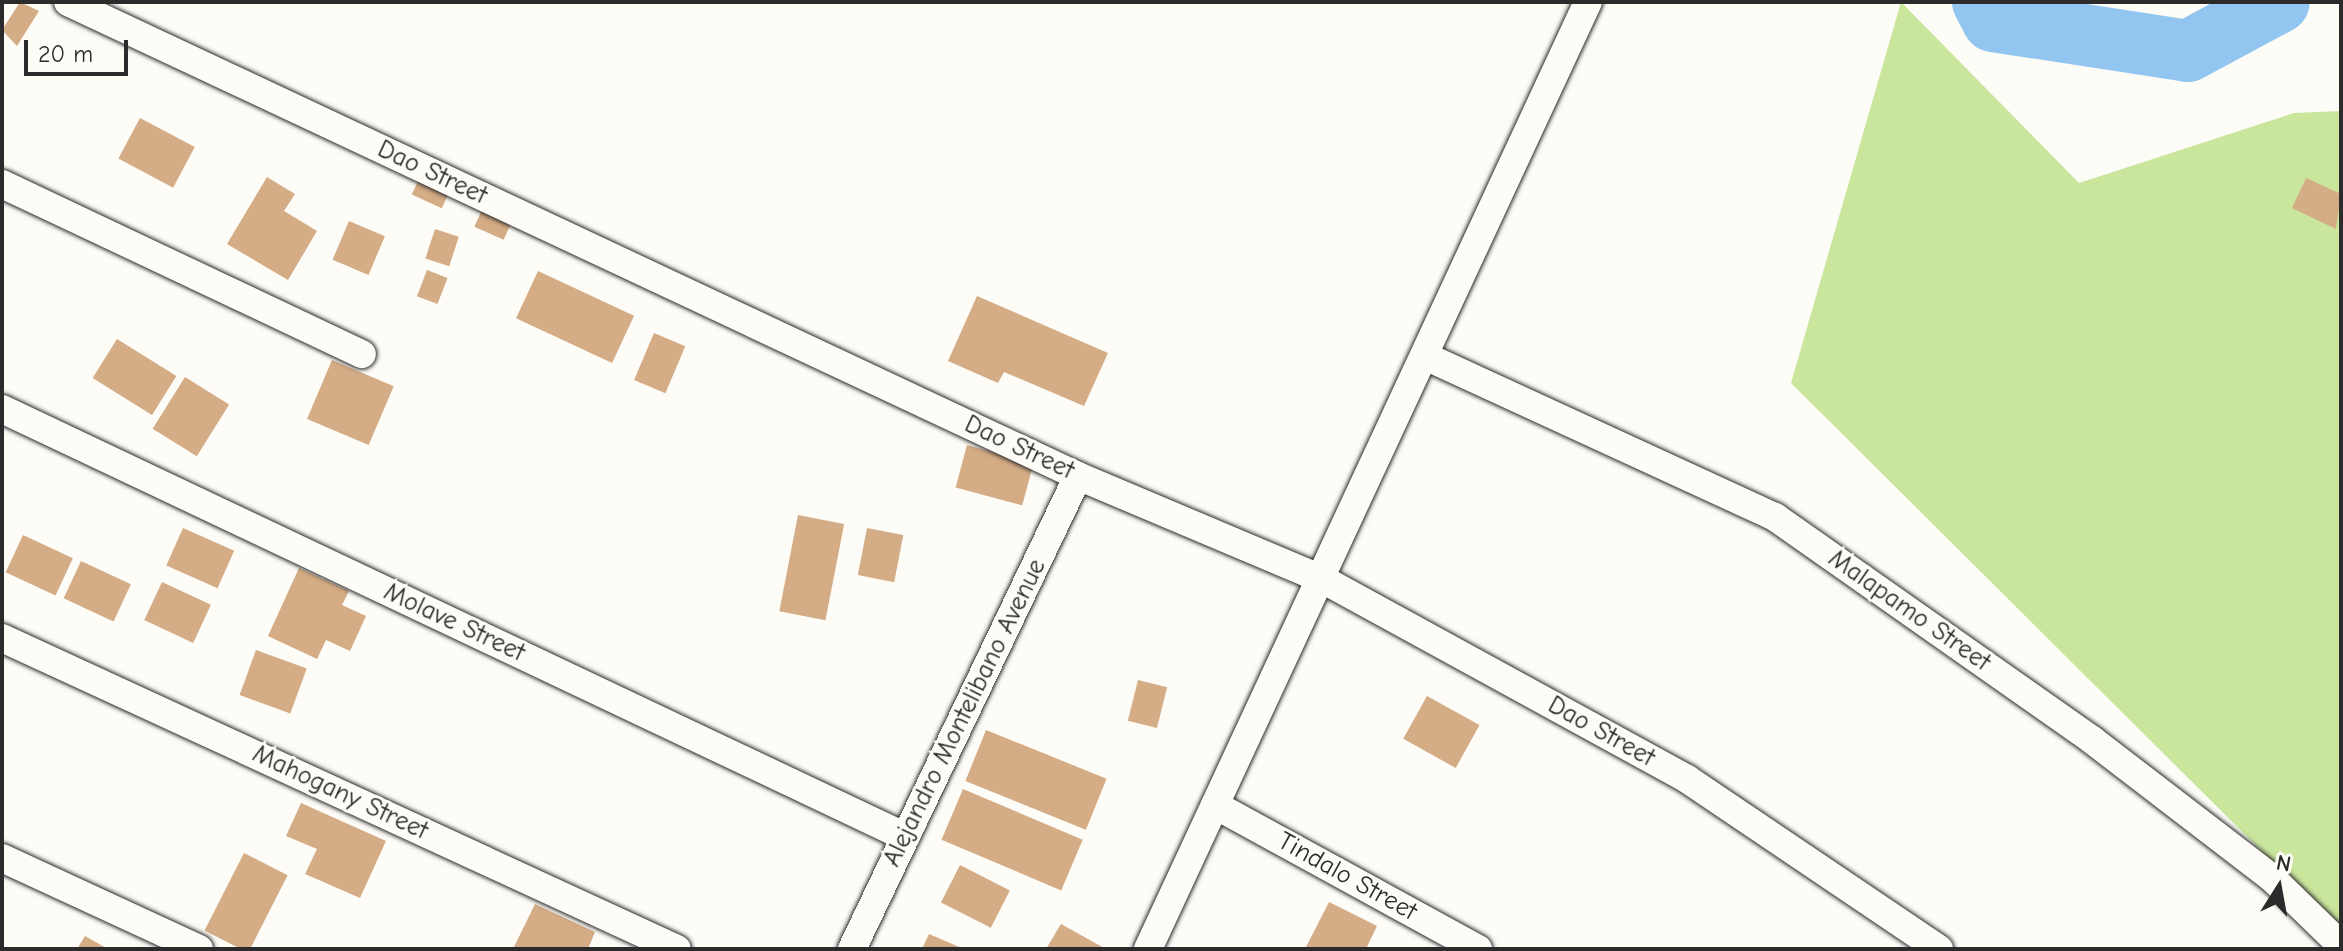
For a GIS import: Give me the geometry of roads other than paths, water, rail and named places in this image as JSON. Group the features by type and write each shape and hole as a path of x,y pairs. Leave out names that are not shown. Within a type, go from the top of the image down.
{"street":[{"name":"Dao Street","path":"68,2 1078,476 1322,579 1687,779 1939,949"},
{"path":"1148,949 1427,357 1588,2"},
{"path":"2,184 362,354"},
{"name":"Malapamo Street","path":"1427,357 1775,517 2092,740 2272,878 2341,945"},
{"name":"Molave Street","path":"2,409 906,837"},
{"name":"Alejandro Montelibano Avenue","path":"852,949 1078,476"},
{"name":"Mahogany Street","path":"2,638 677,949"},
{"name":"Tindalo Street","path":"1215,805 1478,949"},
{"path":"2,858 199,949"}],"waterway":[{"path":"1983,2 1993,21 2188,51 2279,2"}]}
